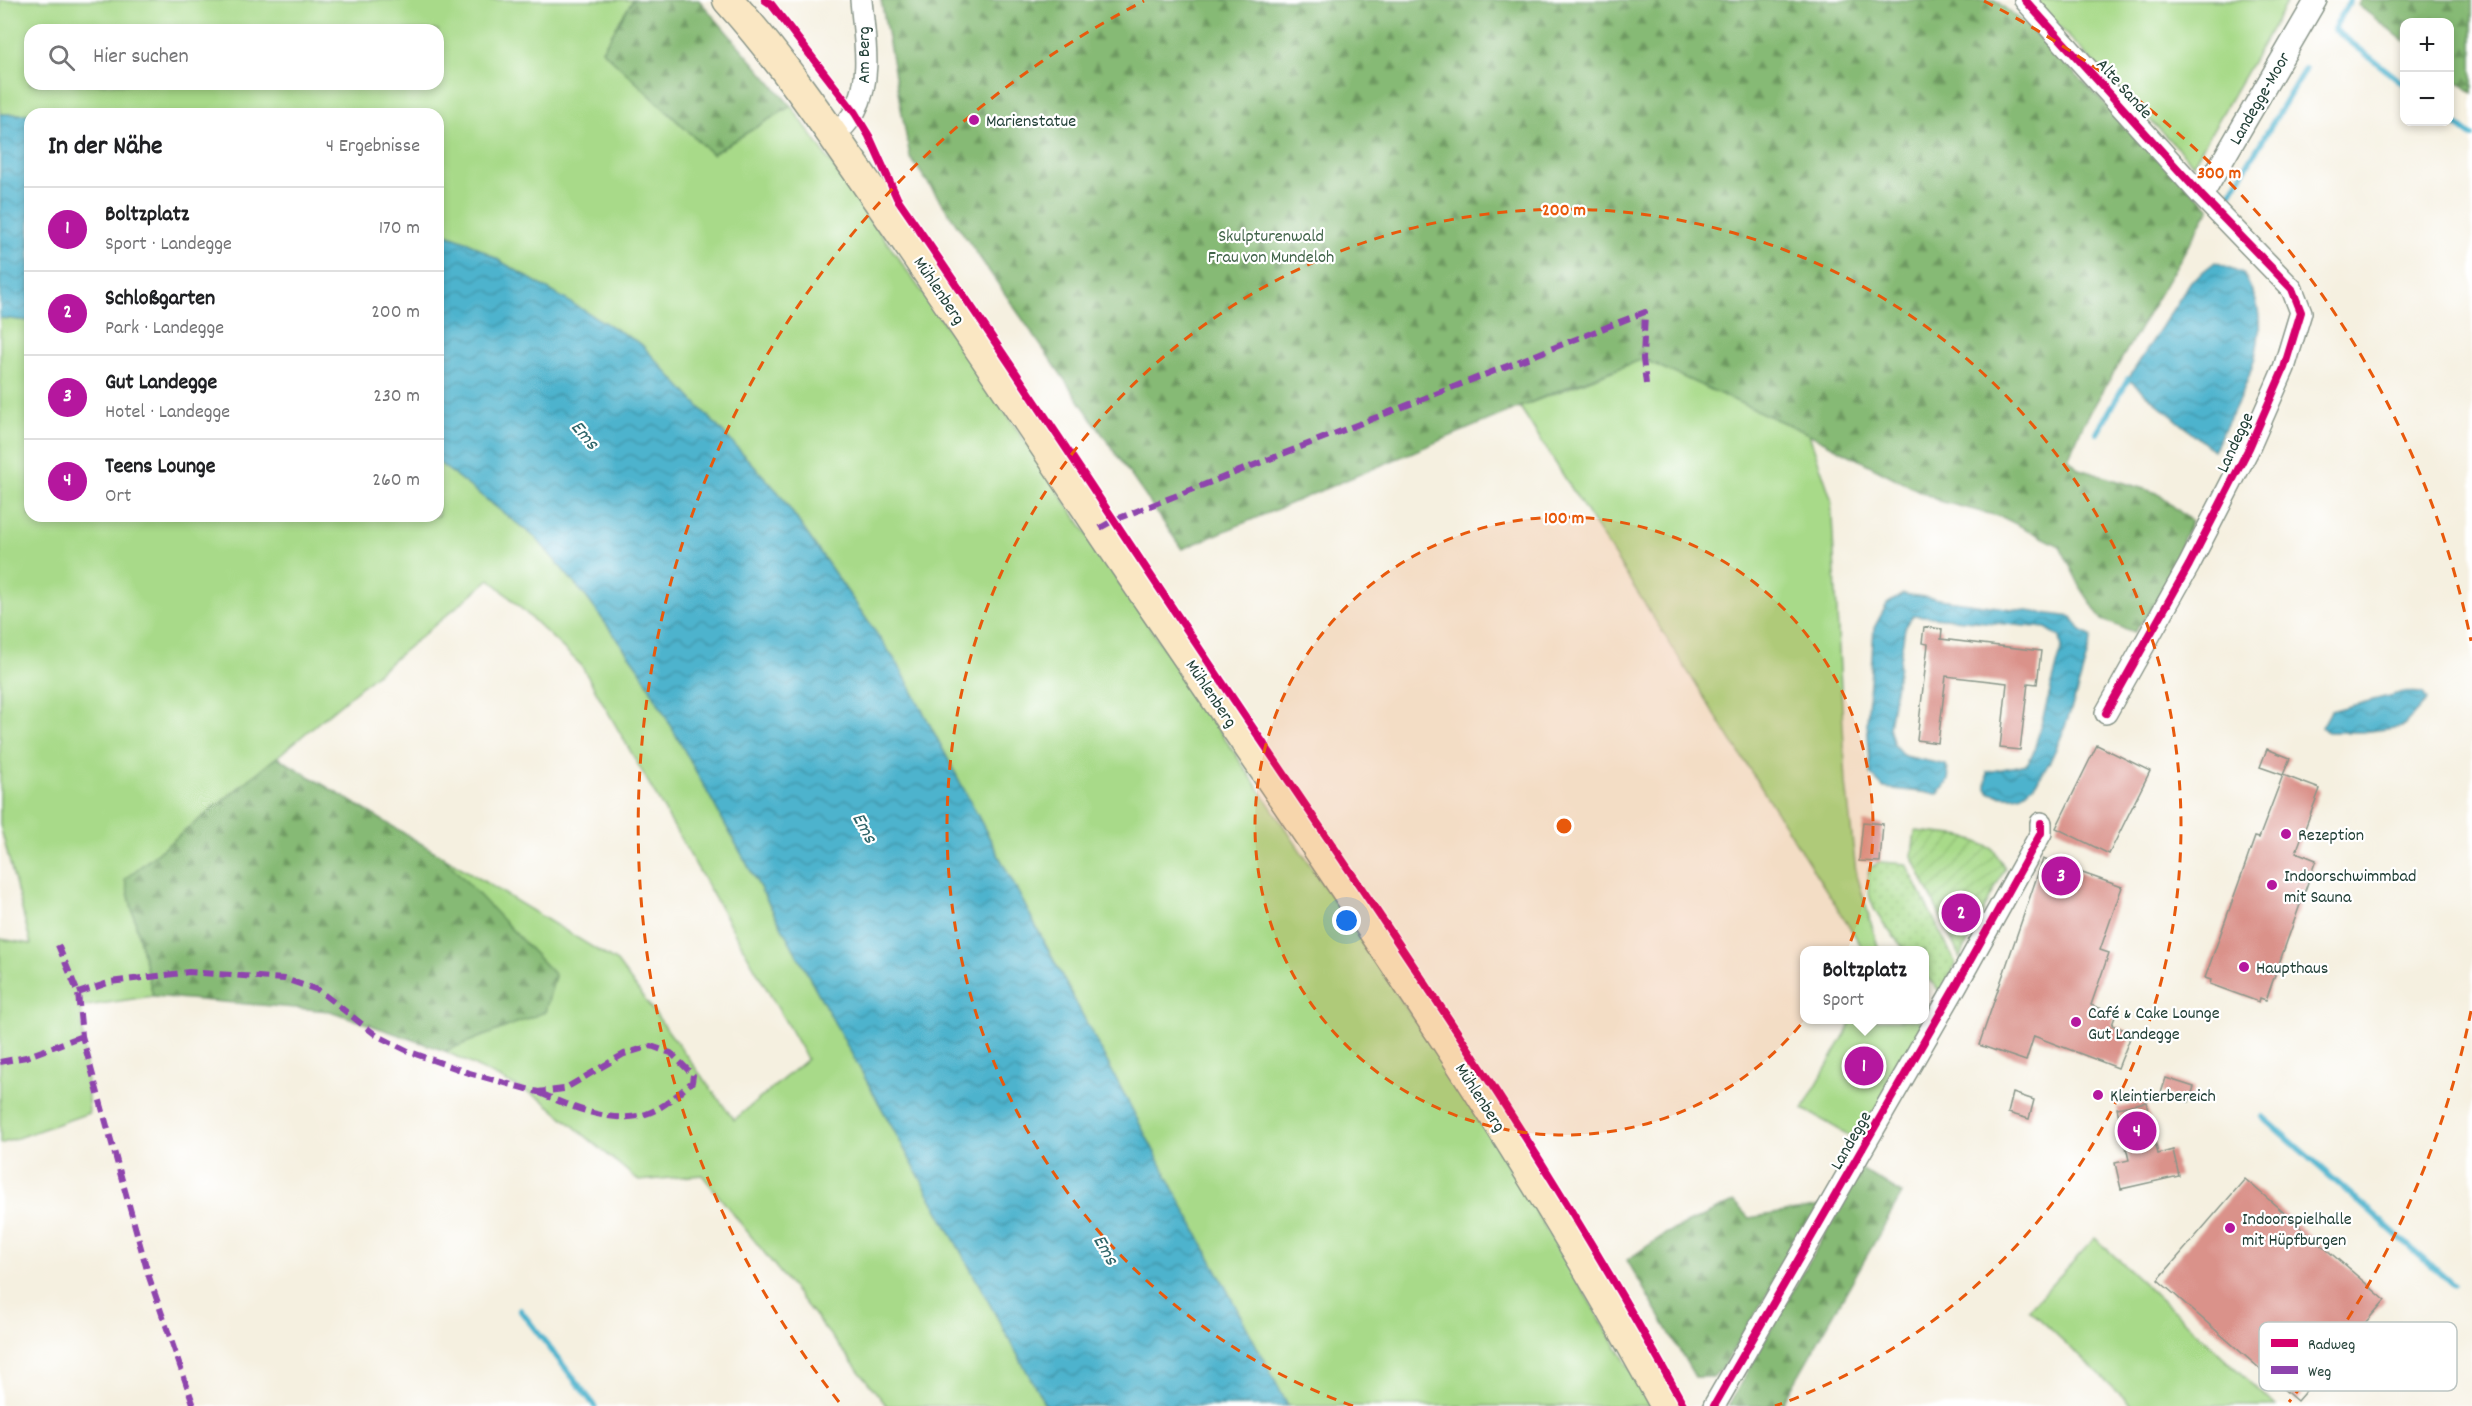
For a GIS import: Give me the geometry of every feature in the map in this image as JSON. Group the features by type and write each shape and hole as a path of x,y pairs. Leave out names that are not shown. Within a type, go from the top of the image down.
{"main road":[{"name":"Mühlenberg","path":"728,0 791,77 924,264 1405,980 1555,1210 1619,1319 1666,1406"}],"street":[{"name":"Am Berg","path":"834,137 855,113 864,89 865,41 861,0"},
{"name":"Alte Sande","path":"2025,0 2202,196"},
{"name":"Landegge-Moor","path":"2202,196 2316,0"},
{"name":"Landegge","path":"2106,714 2189,565 2249,448 2284,368 2301,312 2292,289 2202,196"},
{"name":"Landegge","path":"1714,1406 1956,986 2041,833 2041,823"}],"green space":[{"path":"0,0 633,0 602,50 712,154 791,106 968,357 1477,1113 1652,1406 1288,1406 899,666 778,492 641,344 468,242 444,233 444,108 24,108 24,114 0,114"},
{"path":"633,0 699,0 791,106 712,154 602,50"},
{"name":"Skulpturenwald Frau von Mundeloh","path":"881,0 1995,0 2027,26 2210,208 2084,423 2068,458 2079,469 2157,493 2191,521 2157,603 2134,632 2102,620 2081,588 2060,546 2002,517 1939,501 1809,434 1643,359 1565,388 1182,549 910,157"},
{"path":"2033,0 2288,0 2193,164"},
{"path":"2361,0 2472,0 2472,93 2454,78 2454,18 2400,18 2400,38 2358,5"},
{"path":"0,318 24,320 24,522 444,522 444,467 536,538 587,598 640,670 1046,1406 887,1406 702,1175 639,1181 541,1099 445,1051 545,1012 555,976 442,856 617,962 734,1120 807,1059 581,665 490,579 277,757 125,879 153,996 81,1007 89,1113 0,1144 0,939 31,944 0,825"},
{"path":"1643,359 1809,434 1831,498 1846,783 1856,872 1878,946 1861,946 1520,407"},
{"path":"277,757 442,856 555,975 545,1012 445,1051 330,1011 153,996 125,879"},
{"path":"1915,831 1964,836 1993,849 2005,868 1960,958 1912,856"},
{"path":"1880,862 1906,864 1956,964 1941,992 1929,980 1929,946 1902,946 1876,913 1869,893 1869,868"},
{"path":"1851,1024 1925,1024 1859,1141 1803,1109"},
{"path":"1861,1169 1902,1194 1781,1406 1728,1406"},
{"path":"1734,1202 1749,1218 1821,1206 1724,1365 1713,1377 1695,1377 1627,1260 1667,1233"},
{"path":"2095,1238 2276,1406 2133,1406 2029,1309"}],"water":[{"path":"0,114 24,114 24,320 0,318"},
{"name":"Ems","path":"444,233 468,242 641,344 778,492 899,666 1288,1406 1046,1406 640,670 587,598 536,538 444,467"},
{"path":"2215,262 2243,273 2255,298 2259,317 2259,336 2249,377 2213,450 2128,379 2191,281"},
{"path":"1903,594 2072,617 2081,631 2092,637 2075,697 2058,743 2038,781 2026,792 2013,796 1990,793 1986,787 1987,772 2027,764 2033,754 2062,648 2060,637 2046,628 1913,615 1905,628 1889,727 1894,745 1904,756 1946,765 1949,773 1948,781 1938,794 1884,788 1871,775 1867,723 1874,628 1887,604"},
{"path":"2404,692 2423,693 2427,700 2402,727 2362,732 2327,732 2322,727 2331,711"}],"building":[{"path":"1924,627 1942,629 1941,639 2041,651 2037,684 2028,683 2020,750 2000,748 2007,683 1946,676 1938,743 1917,740 1928,644 1922,643"},
{"path":"2097,745 2150,771 2109,854 2056,828"},
{"path":"2267,749 2290,758 2283,775 2260,767"},
{"path":"2283,775 2320,789 2296,852 2316,860 2266,1000 2260,998 2259,1002 2210,984 2211,980 2205,978 2255,837 2259,838"},
{"path":"1863,822 1883,824 1880,862 1859,861"},
{"path":"2043,859 2122,887 2100,950 2109,953 2091,1005 2116,1014 2112,1025 2132,1033 2118,1068 2034,1036 2026,1061 1979,1045"},
{"path":"2166,1078 2194,1087 2189,1102 2161,1093"},
{"path":"2013,1093 2034,1100 2029,1119 2008,1113"},
{"path":"2146,1102 2158,1154 2173,1150 2179,1176 2121,1189 2115,1163 2129,1160 2117,1108"},
{"path":"2245,1179 2385,1300 2366,1322 2259,1322 2259,1368 2158,1280"},
{"path":"2286,1391 2306,1391 2297,1401"}],"waterway":[{"path":"2350,0 2334,29 2400,81"},
{"path":"2229,196 2305,69"},
{"path":"2454,122 2472,136"},
{"path":"2097,433 2128,379"},
{"path":"2263,1117 2453,1285"},
{"path":"520,1310 595,1406"}],"marked path":[{"path":"1100,528 1114,520 1645,312 1643,359 1646,384"},
{"path":"58,945 78,993 82,1036 149,1277 194,1406"},
{"path":"78,993 111,982 189,972 285,979 318,990 376,1035 410,1052 469,1073 538,1092 564,1089 624,1054 651,1046 671,1053 693,1075 692,1082 665,1104 646,1114 633,1117 605,1116 563,1103 538,1092"},
{"path":"0,1062 26,1057 82,1036"}],"cycle path":[{"path":"765,0 771,4 855,113 869,136 897,198 1479,1065 1585,1233 1684,1406"},
{"path":"2025,0 2202,196 2292,289 2301,312 2284,368 2249,448 2189,565 2106,713"},
{"path":"1714,1406 1956,986 2041,833 2041,823"}],"place":[{"name":"Marienstatue","path":"974,120"},
{"name":"Rezeption","path":"2286,834"},
{"name":"Gut Landegge","path":"2061,876"},
{"name":"Indoorschwimmbad mit Sauna","path":"2272,885"},
{"name":"Schloßgarten","path":"1961,913"},
{"name":"Haupthaus","path":"2244,967"},
{"name":"Café & Cake Lounge Gut Landegge","path":"2076,1022"},
{"name":"Boltzplatz","path":"1864,1066"},
{"name":"Kleintierbereich","path":"2098,1095"},
{"name":"Teens Lounge","path":"2137,1131"},
{"name":"Indoorspielhalle mit Hüpfburgen","path":"2230,1228"}]}
